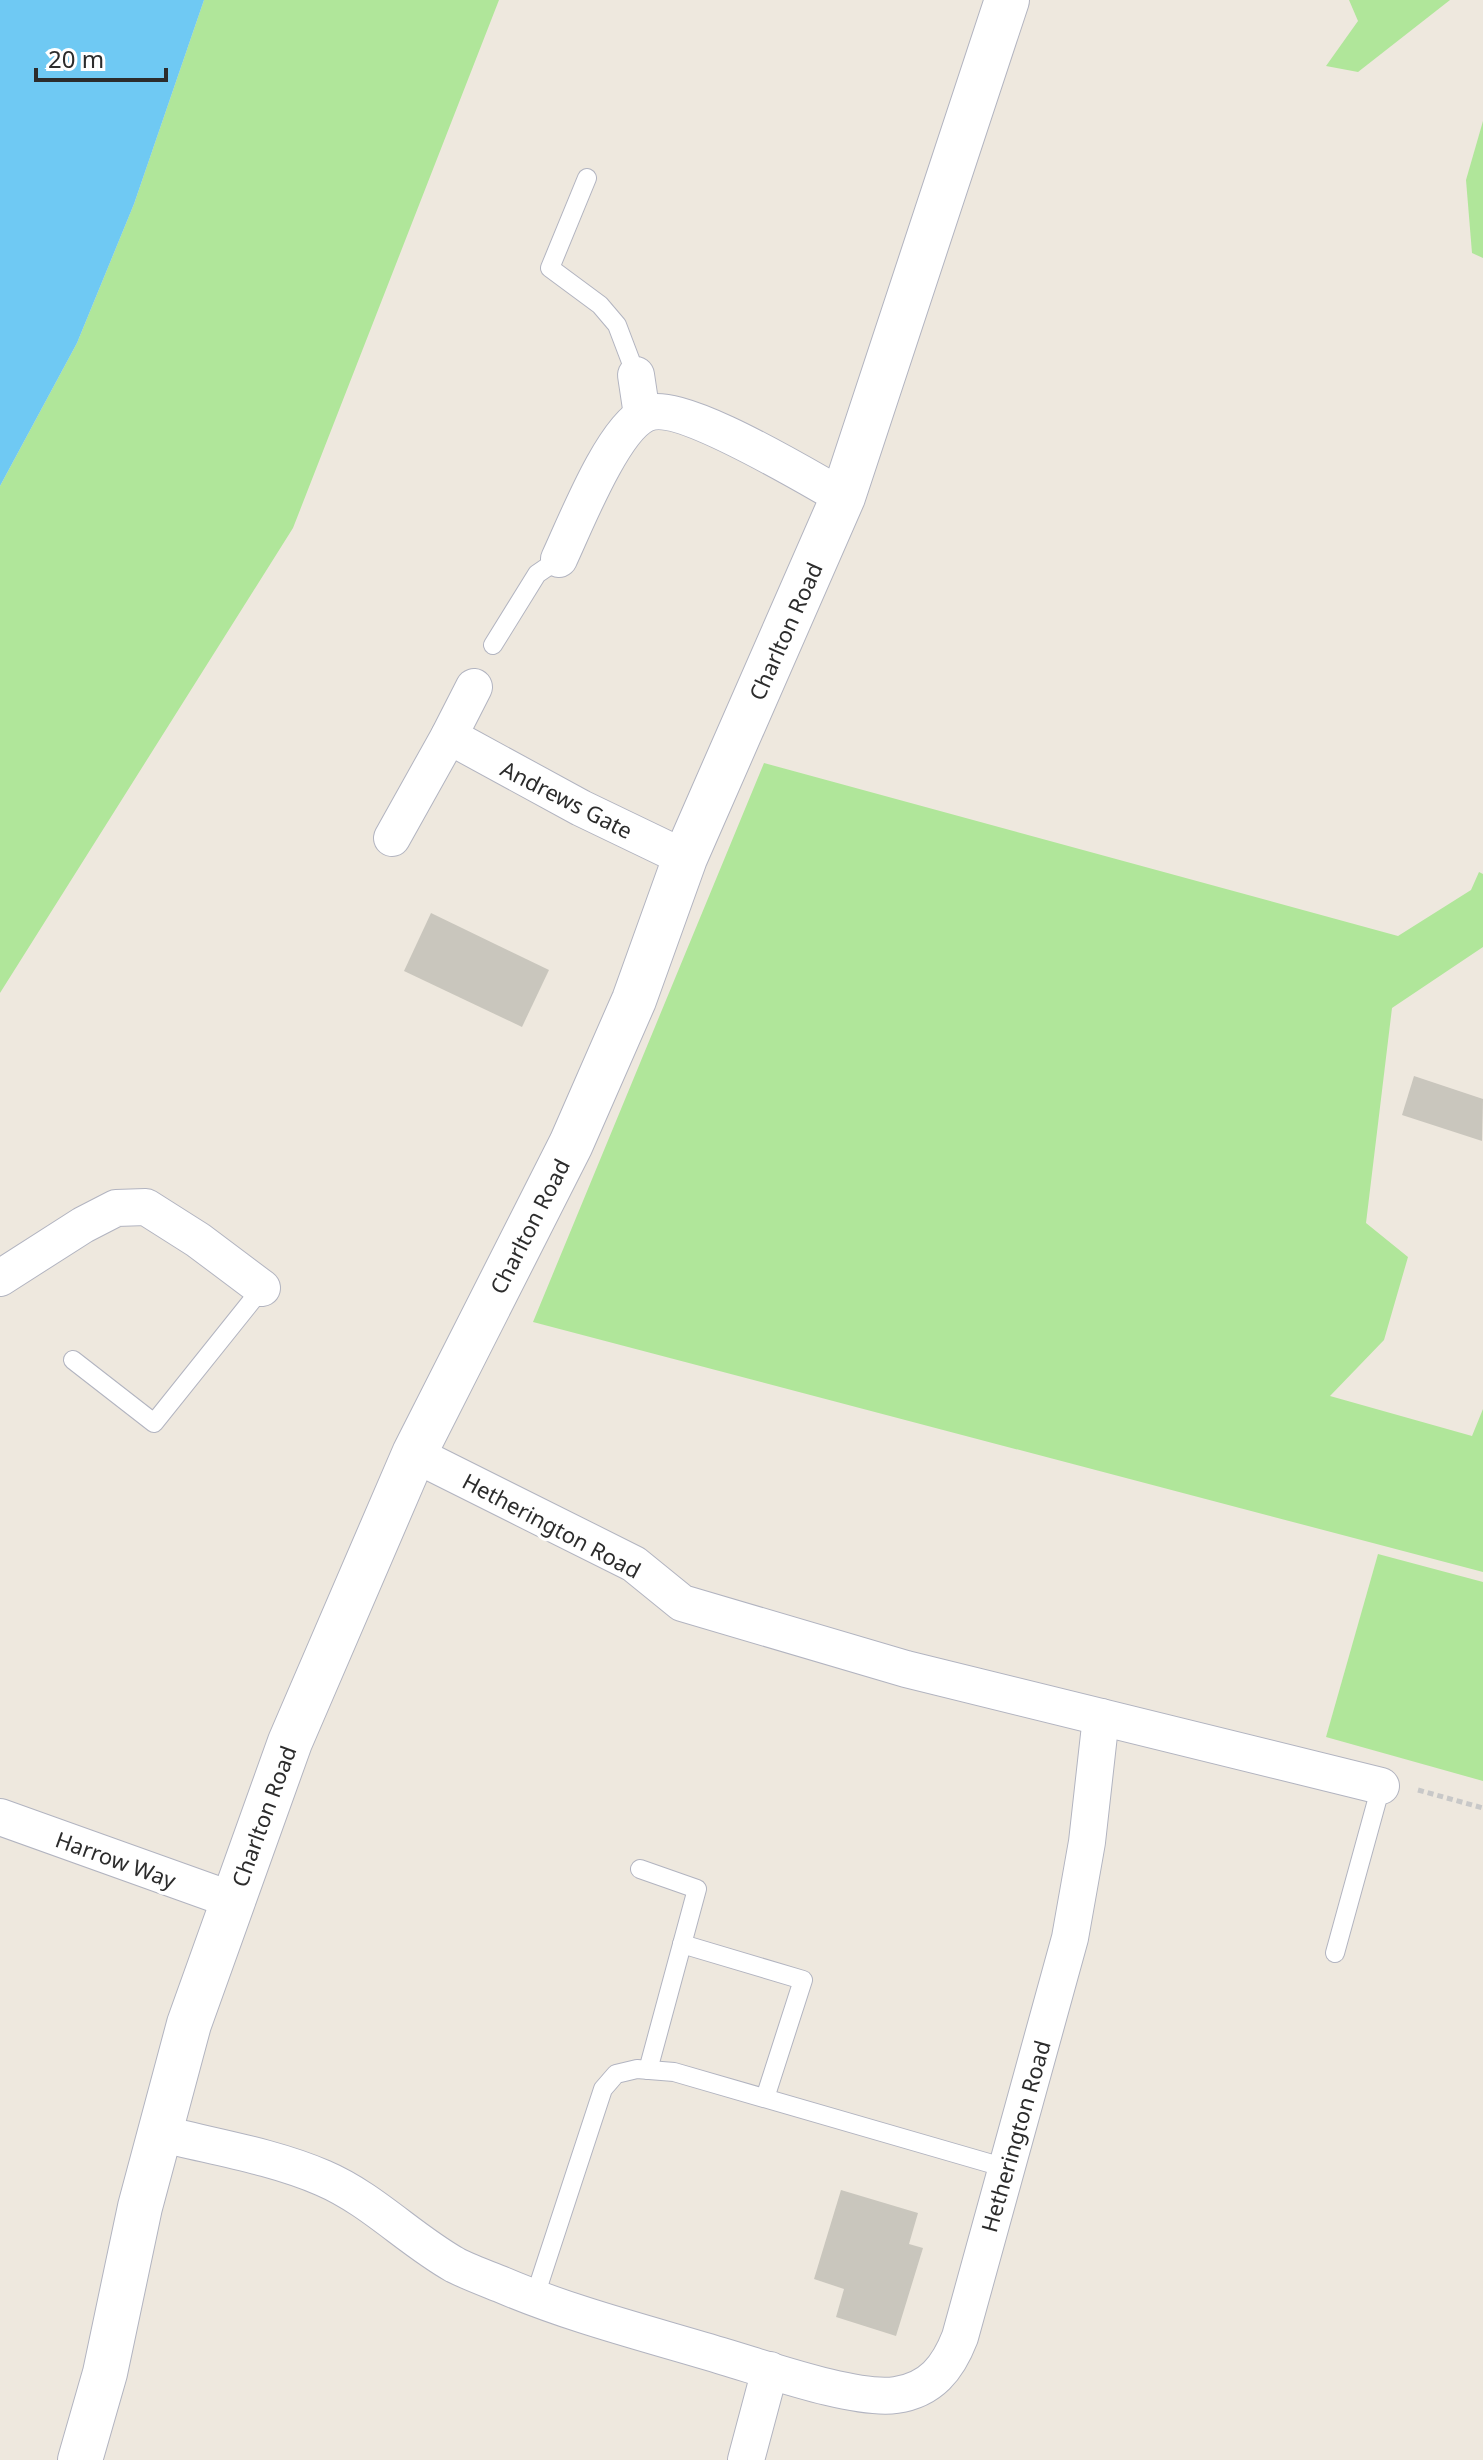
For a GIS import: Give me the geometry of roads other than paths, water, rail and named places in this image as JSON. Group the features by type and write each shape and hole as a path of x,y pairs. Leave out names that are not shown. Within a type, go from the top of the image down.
{"street":[{"name":"Charlton Road","path":"80,2460 105,2373 140,2207 189,2024 290,1742 414,1454 571,1144 634,1000 685,858 843,497 1007,0"},
{"path":"636,375 642,415"},
{"path":"559,559 610,450 642,415 659,410 719,430 843,497"},
{"path":"392,838 474,687"},
{"name":"Andrews Gate","path":"449,736 581,808 685,858"},
{"path":"0,1278 83,1225 116,1208 146,1207 198,1240 262,1288"},
{"name":"Hetherington Road","path":"414,1454 634,1564 682,1603 906,1669 1381,1786"},
{"name":"Hetherington Road","path":"159,2133 291,2166 322,2178 348,2190 456,2265 534,2299 849,2391 896,2395 932,2382 948,2364 960,2337 1070,1938 1087,1842 1101,1717"},
{"name":"Harrow Way","path":"0,1817 232,1900"},
{"path":"746,2460 770,2370"}],"lane":[{"path":"587,178 550,268 600,305 617,325 636,375"},
{"path":"493,645 537,574 559,559"},
{"path":"73,1360 154,1423 262,1288"},
{"path":"1335,1953 1381,1786"},
{"path":"640,1869 697,1889 648,2070"},
{"path":"682,1944 803,1980 765,2098"},
{"path":"534,2299 603,2089 616,2074 637,2069 674,2072 1006,2168"}],"water":[{"path":"0,0 204,0 134,204 77,343 0,486"}]}
